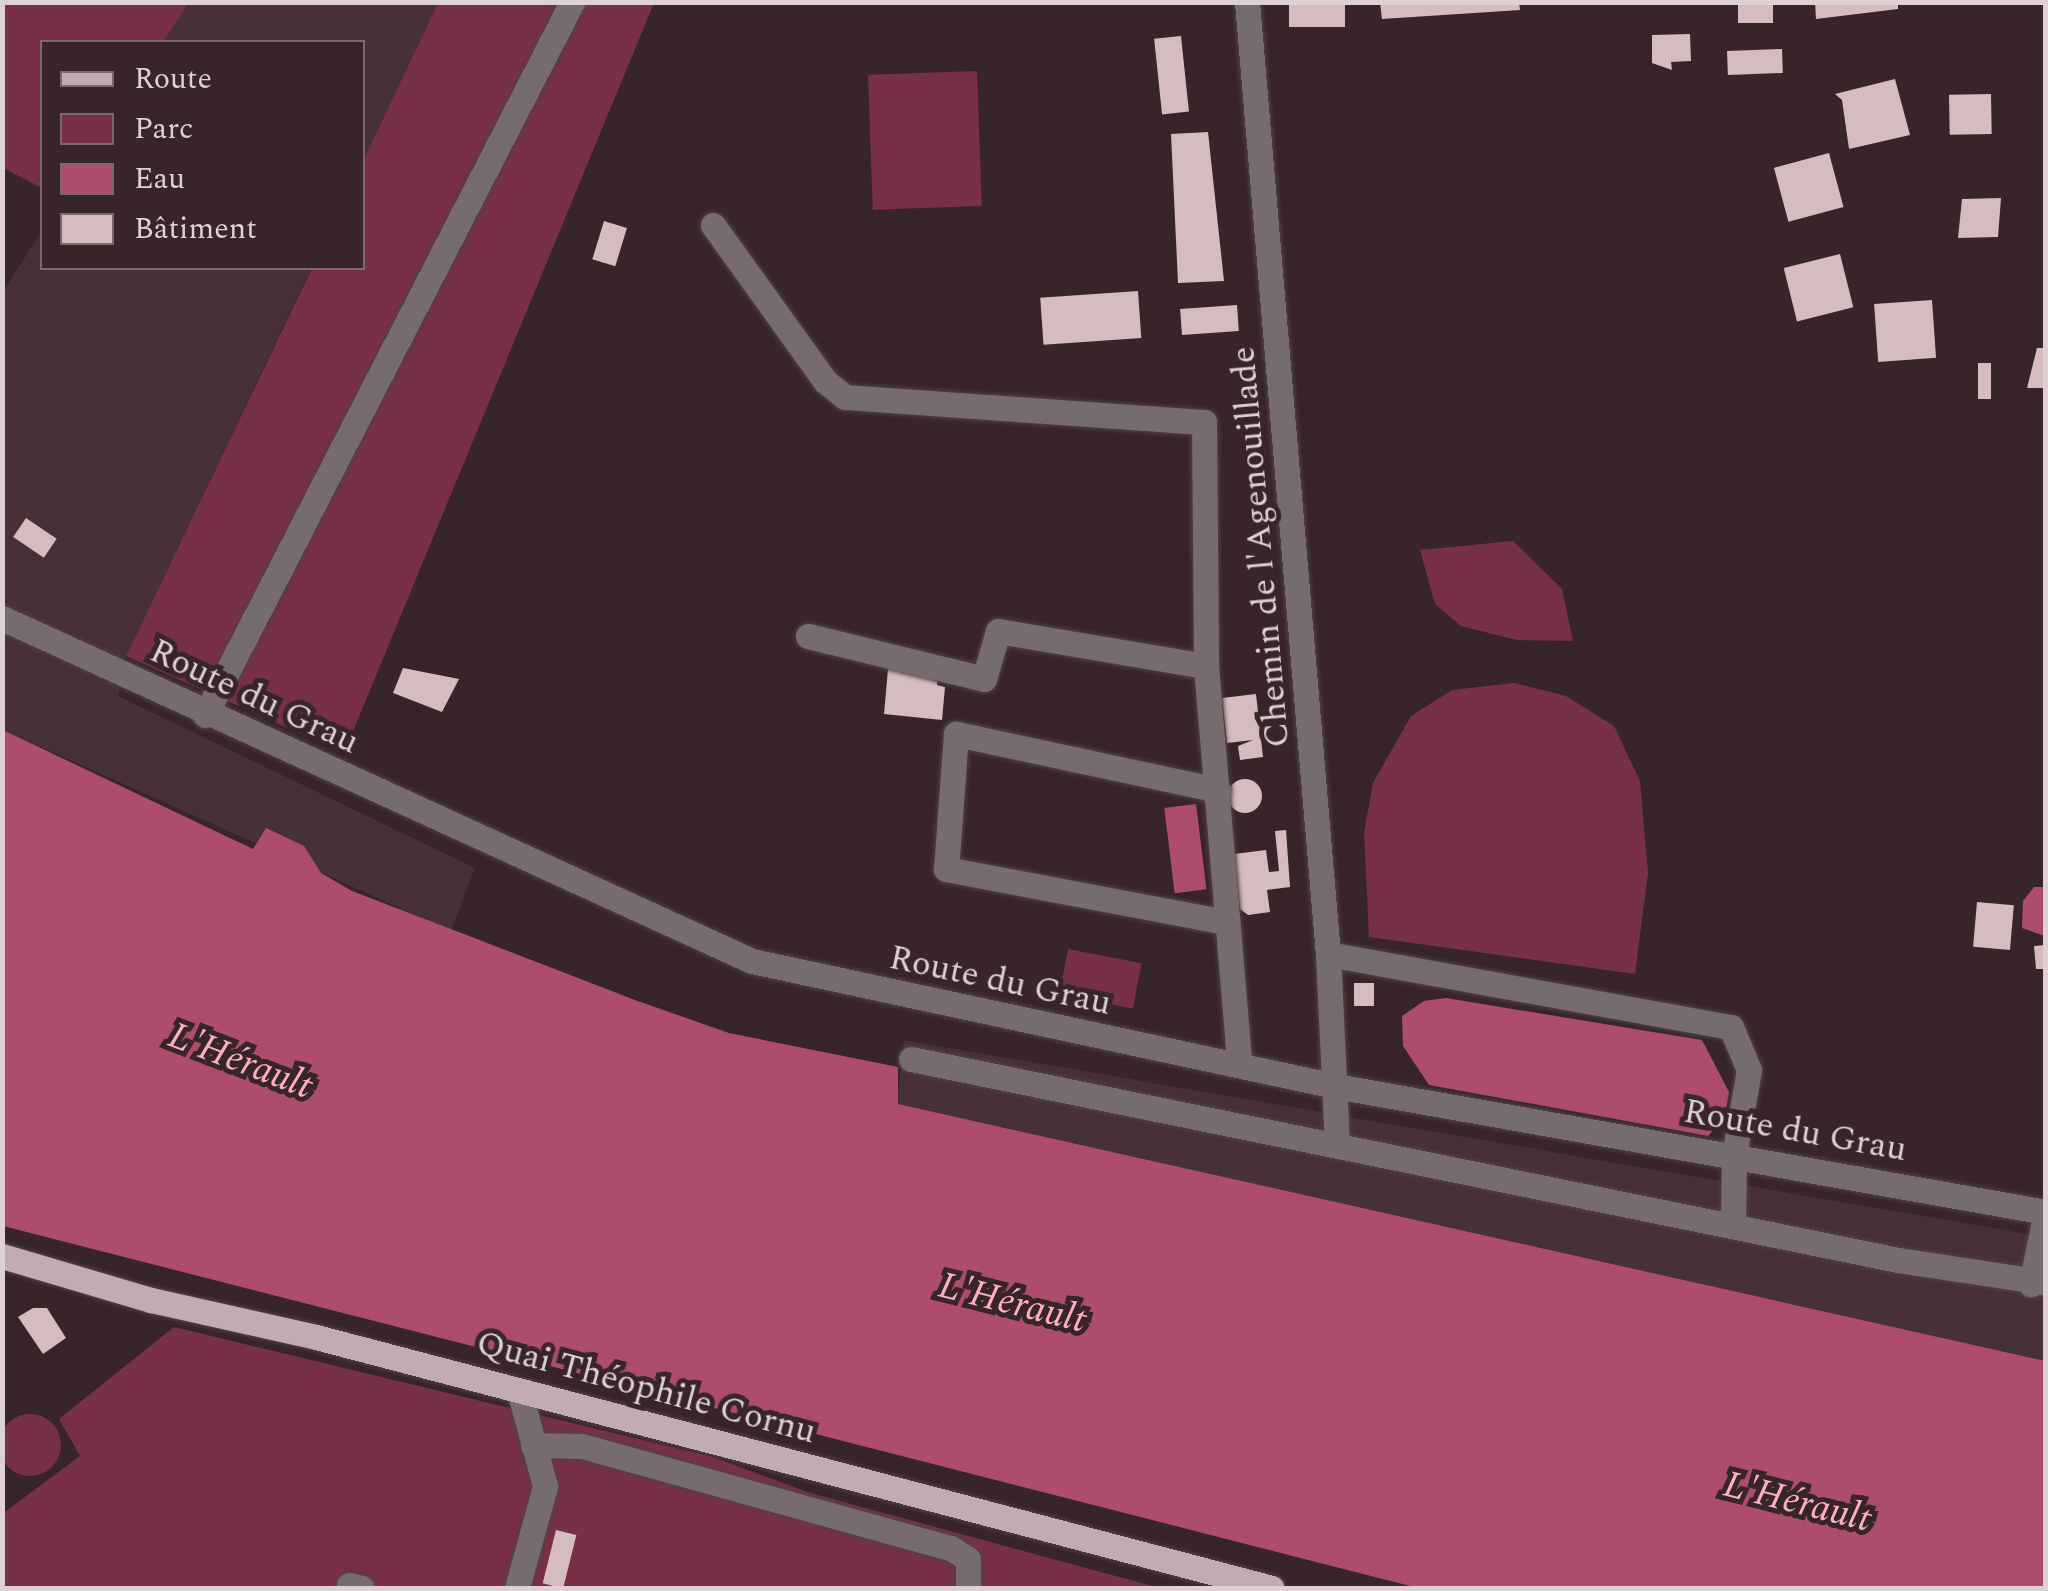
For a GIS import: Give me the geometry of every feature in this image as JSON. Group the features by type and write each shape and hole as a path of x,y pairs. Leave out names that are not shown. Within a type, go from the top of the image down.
{"main road":[{"name":"Quai Théophile Cornu","path":"2,1256 151,1300 518,1390 1272,1588"}],"street":[{"path":"205,715 572,2"},
{"name":"Chemin de l'Agenouillade","path":"1247,2 1328,954 1337,1145"},
{"path":"713,225 826,382 845,397 1204,422 1206,666 1239,1064"},
{"name":"Route du Grau","path":"2,618 205,715 752,961 915,1000 1336,1086 2046,1212"},
{"path":"808,636 984,679 998,631 1206,666"},
{"path":"1218,790 956,734 946,869 1227,922"},
{"path":"1328,954 1731,1027 1749,1070 1734,1155 1733,1226"},
{"path":"911,1059 1733,1226 2038,1283 2046,1212"},
{"path":"517,1588 545,1486 518,1390"},
{"path":"533,1445 582,1446 951,1548 968,1560 968,1588"}],"shaded area":[{"path":"189,2 438,3 365,157 365,40 164,40"},
{"path":"40,234 40,270 310,270 126,656 118,696 475,868 451,931 3,730 2,293"},
{"path":"904,1040 2045,1237 2045,1361 897,1104"}],"green space":[{"path":"2,3 189,3 164,40 40,40 40,187 3,168"},
{"path":"438,3 654,3 344,753 126,656 311,270 365,270 365,157"},
{"path":"977,71 982,206 873,210 868,75"},
{"path":"1513,541 1562,589 1573,641 1517,640 1461,626 1435,604 1420,550"},
{"path":"1514,683 1566,696 1614,726 1640,781 1648,873 1635,974 1369,937 1364,833 1373,783 1411,716 1452,690"},
{"path":"1068,949 1142,963 1133,1008 1059,994"},
{"path":"174,1327 713,1457 810,1493 1160,1588 3,1588 2,1514 80,1456 59,1419"},
{"path":"30,1414 52,1423 61,1445 52,1467 30,1476 8,1467 -1,1445 8,1423"}],"water":[{"name":"L'Hérault","path":"3,730 253,849 266,828 304,846 321,873 352,891 635,1000 729,1033 898,1067 898,1104 2045,1361 2045,1588 1418,1588 3,1226"},
{"path":"1196,804 1206,889 1175,893 1164,808"},
{"path":"2034,887 2045,887 2045,936 2022,928 2023,901"},
{"path":"1446,998 1702,1040 1729,1092 1725,1117 1708,1136 1429,1085 1403,1046 1402,1016 1424,1001"}],"building":[{"path":"1289,2 1345,2 1345,27 1289,27"},
{"path":"1380,2 1519,2 1520,10 1382,19"},
{"path":"1738,2 1773,2 1773,23 1738,23"},
{"path":"1815,2 1898,2 1898,9 1816,19"},
{"path":"1690,34 1691,61 1671,62 1672,70 1652,63 1652,35"},
{"path":"1181,36 1189,112 1162,114 1154,39"},
{"path":"1782,49 1783,73 1728,75 1727,51"},
{"path":"1895,79 1910,135 1849,149 1842,100 1835,94"},
{"path":"1991,94 1992,134 1950,135 1949,95"},
{"path":"1208,132 1224,281 1178,283 1171,134"},
{"path":"1829,153 1843,207 1788,222 1774,168"},
{"path":"2001,198 1998,237 1958,238 1962,199"},
{"path":"604,221 627,228 615,266 592,259"},
{"path":"1840,254 1853,307 1797,321 1784,268"},
{"path":"1138,291 1141,338 1044,345 1040,298"},
{"path":"1932,300 1936,358 1878,362 1874,304"},
{"path":"1237,305 1239,331 1182,335 1180,309"},
{"path":"2037,348 2046,348 2046,388 2027,388"},
{"path":"1978,363 1991,363 1991,399 1978,399"},
{"path":"26,518 57,539 44,558 13,537"},
{"path":"403,668 459,679 442,712 393,693"},
{"path":"888,669 938,674 937,685 945,687 942,720 884,714"},
{"path":"1256,694 1263,757 1240,760 1238,746 1253,740 1227,743 1222,698"},
{"path":"1245,779 1257,784 1262,796 1257,808 1245,813 1233,808 1228,796 1233,784"},
{"path":"1286,830 1290,887 1267,890 1270,912 1248,915 1240,909 1234,854 1266,850 1269,872 1279,871 1275,831"},
{"path":"1977,902 2014,905 2010,950 1973,947"},
{"path":"2046,945 2046,969 2036,969 2034,946"},
{"path":"1354,983 1374,983 1374,1006 1354,1006"},
{"path":"33,1308 47,1308 66,1338 43,1354 18,1317"},
{"path":"556,1530 576,1535 563,1588 543,1583"}]}
